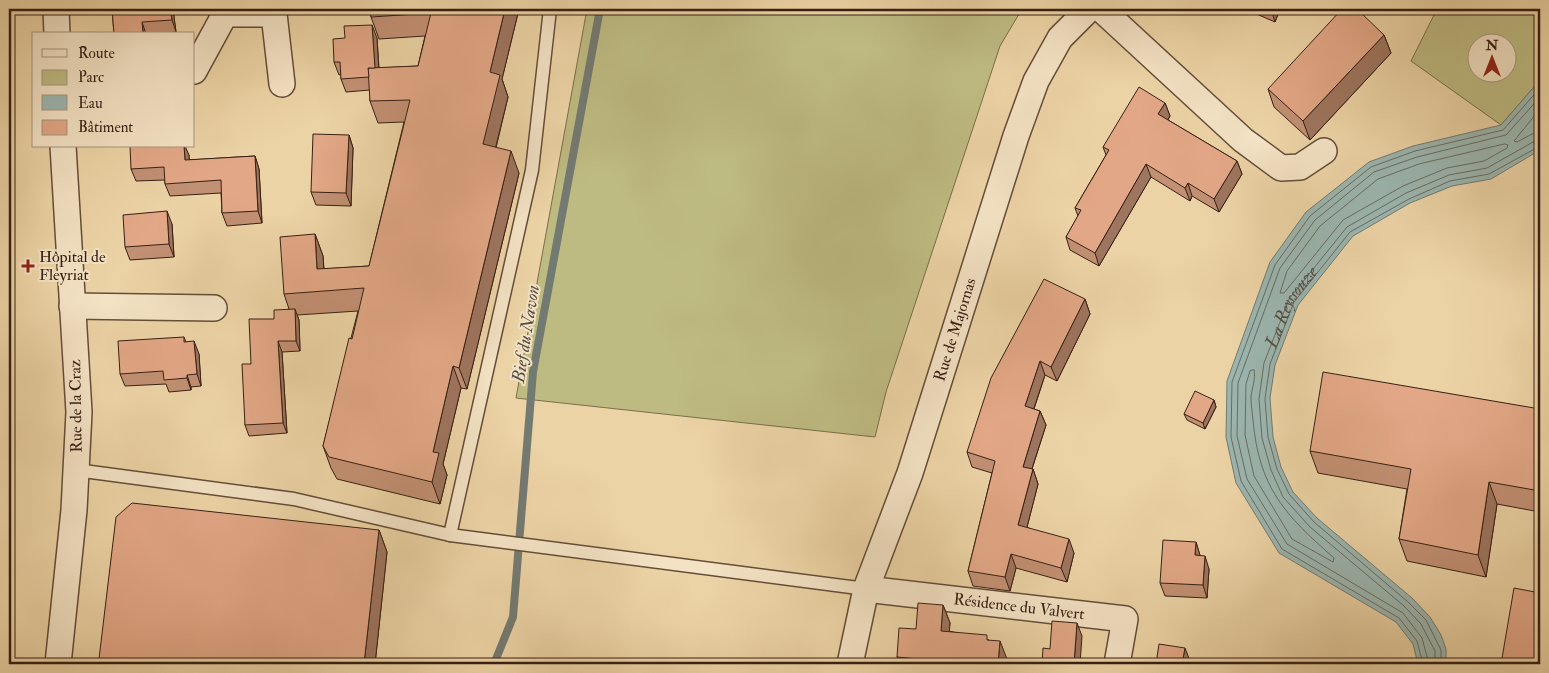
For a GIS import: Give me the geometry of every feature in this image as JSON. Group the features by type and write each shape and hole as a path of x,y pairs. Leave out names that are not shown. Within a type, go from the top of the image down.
{"street":[{"path":"56,9 58,32"},
{"name":"Rue de Majornas","path":"850,664 866,589 910,473 1016,136 1036,81 1060,38 1089,9"},
{"path":"1101,9 1243,140 1281,168 1300,167 1324,151"},
{"path":"195,69 225,14 274,14 282,84"},
{"name":"Rue de la Craz","path":"58,664 80,412 63,148"},
{"path":"72,306 214,308"},
{"name":"Résidence du Valvert","path":"866,589 1125,618 1117,664"}],"lane":[{"path":"450,535 532,170 550,9"},
{"path":"76,470 294,499 450,535 866,589"}],"green space":[{"path":"587,9 1022,9 1000,46 886,392 875,437 516,398"},
{"path":"1437,9 1540,9 1540,80 1501,125 1411,61"}],"water":[{"name":"La Reyssouze","path":"1540,80 1540,150 1491,179 1452,186 1410,203 1353,236 1298,305 1275,365 1270,398 1273,437 1281,467 1293,492 1317,518 1412,598 1430,617 1441,635 1446,649 1446,664 1418,664 1413,644 1396,622 1279,553 1236,483 1226,437 1227,381 1270,262 1306,212 1369,162 1413,146 1501,125"}],"building":[{"path":"112,9 170,9 172,20 142,22 143,32 114,32"},
{"path":"370,9 505,9 490,72 500,75 483,144 511,151 459,368 453,366 433,452 439,453 432,482 329,457 323,446 349,338 352,339 364,288 284,294 280,237 315,234 317,269 369,266 410,100 370,101 368,68 418,66 431,13 371,17"},
{"path":"1342,9 1357,9 1384,35 1303,121 1268,89"},
{"path":"372,25 375,68 368,68 369,77 341,79 340,62 334,62 333,39 345,38 344,26"},
{"path":"1139,87 1165,103 1158,114 1237,161 1214,199 1188,183 1185,188 1146,164 1095,253 1066,237 1081,210 1075,208 1109,150 1103,147"},
{"path":"313,134 349,135 346,193 311,192"},
{"path":"130,148 184,148 185,160 255,156 258,211 222,213 221,180 165,184 164,167 131,169"},
{"path":"167,211 169,244 125,247 123,215"},
{"path":"1044,279 1085,299 1051,367 1040,361 1025,406 1040,411 1023,467 1033,469 1018,525 1069,539 1061,568 1011,554 1005,577 968,571 995,461 967,452 991,378"},
{"path":"295,309 296,341 278,341 283,423 245,425 242,364 251,364 249,319 274,319 274,310"},
{"path":"184,337 184,342 194,341 197,374 187,375 187,378 164,380 163,371 120,374 118,341"},
{"path":"1323,372 1540,409 1540,491 1489,482 1478,555 1399,539 1411,469 1310,451"},
{"path":"1195,391 1214,400 1203,423 1184,414"},
{"path":"132,503 379,530 364,664 145,664 99,659 116,517"},
{"path":"1163,540 1196,542 1195,555 1205,556 1203,585 1160,583"},
{"path":"1514,588 1540,593 1540,664 1501,664"},
{"path":"918,603 943,605 941,631 987,635 987,640 1000,641 998,664 970,664 897,657 899,628 916,629"},
{"path":"1052,621 1077,623 1074,664 1042,664 1043,648 1050,649"},
{"path":"1159,644 1185,648 1182,664 1156,664"}],"waterway":[{"name":"Bief du Navon","path":"494,664 513,617 533,372 600,9"}],"place":[{"name":"Hôpital de Fleyriat","path":"28,266"}]}
